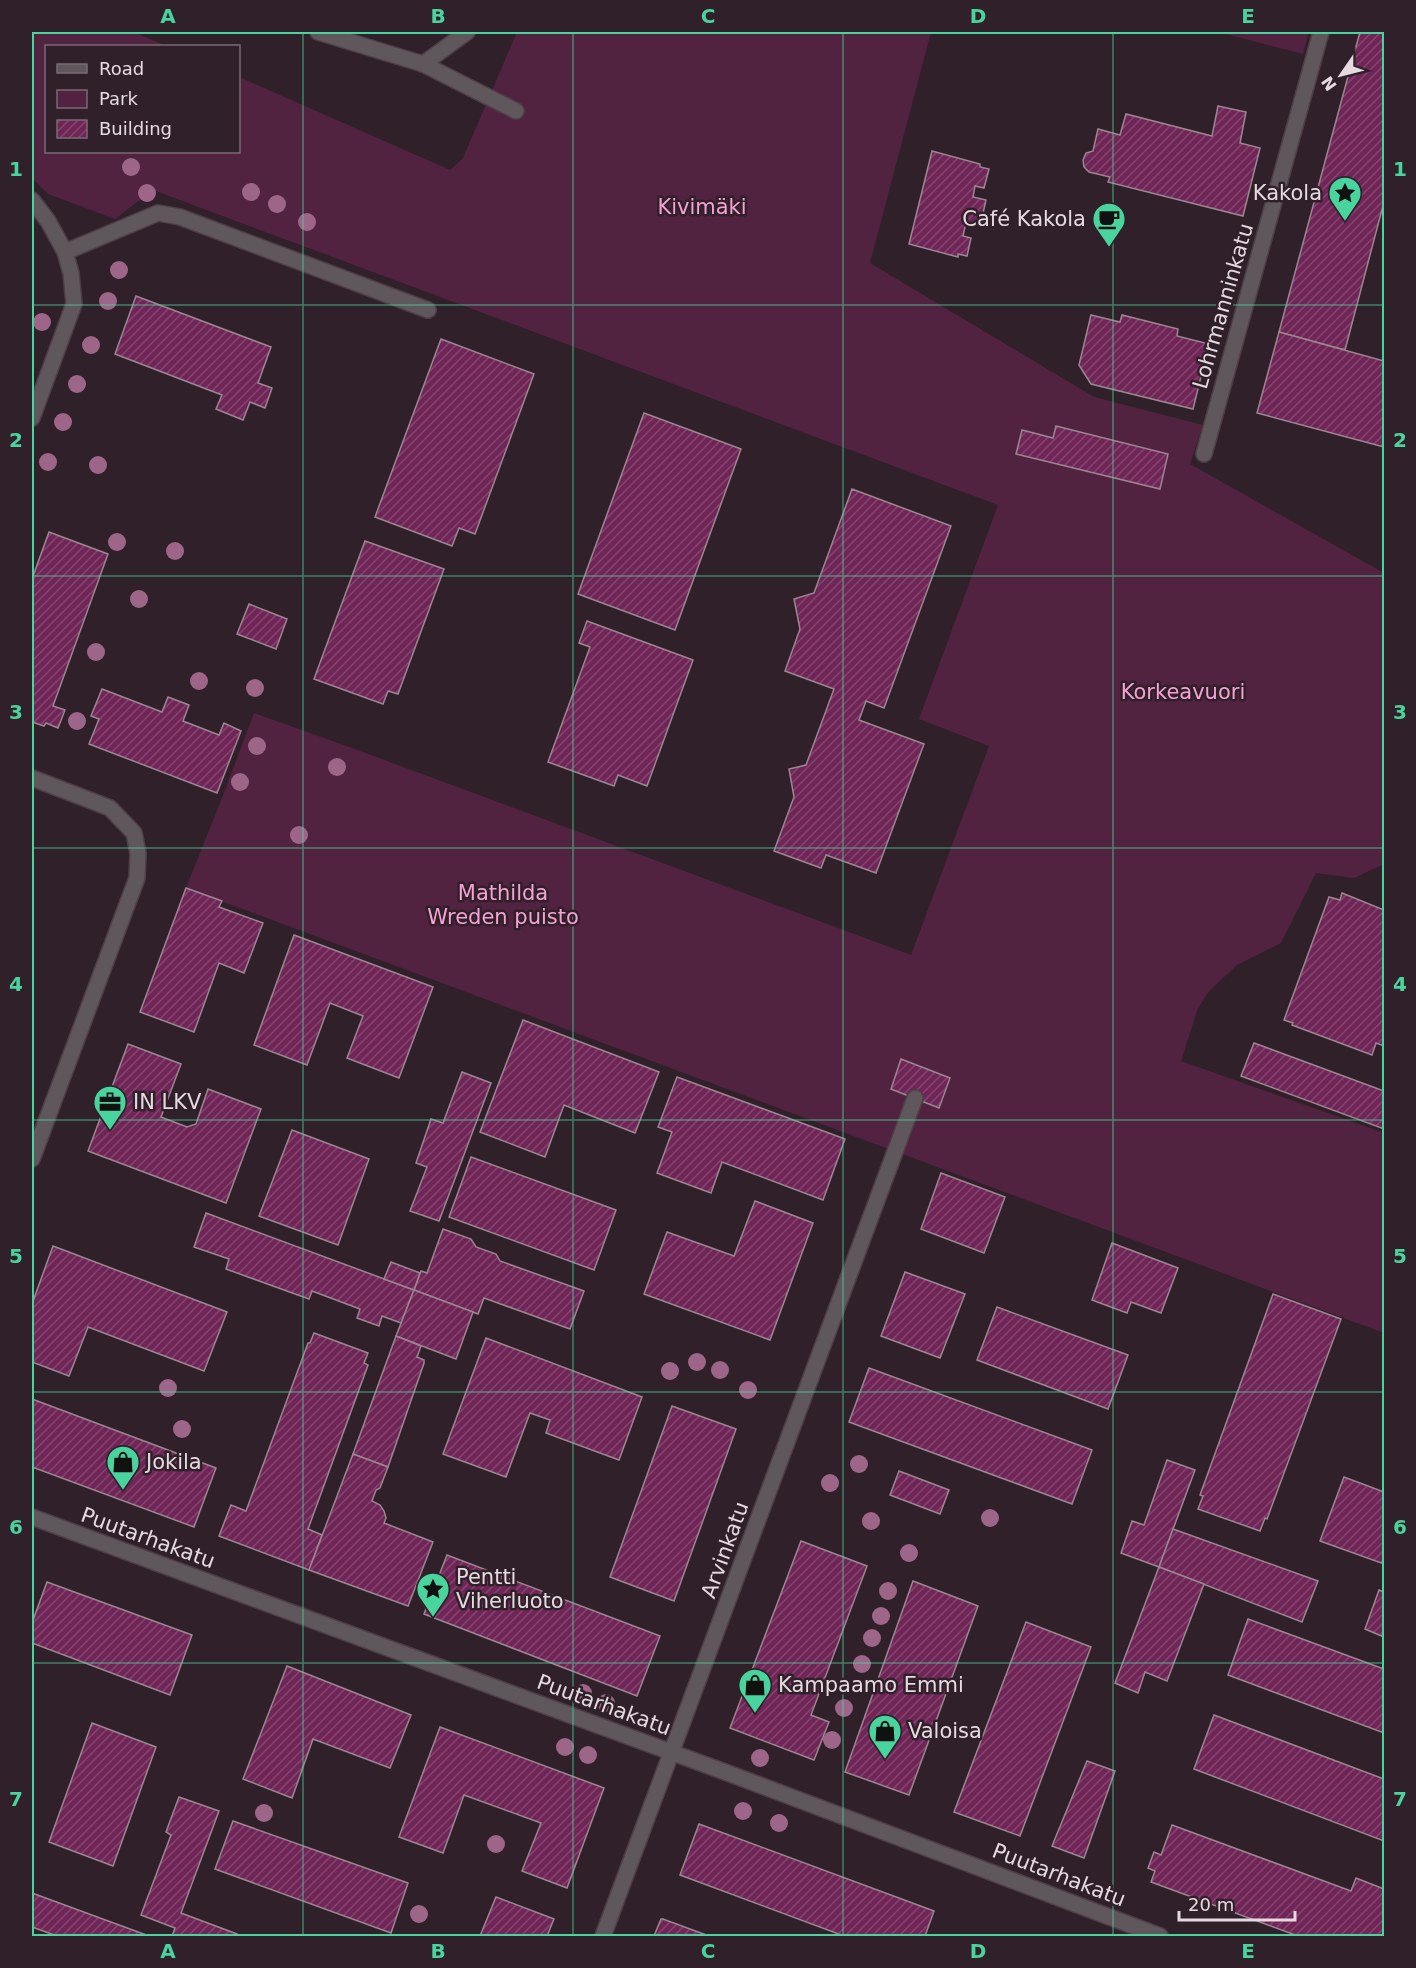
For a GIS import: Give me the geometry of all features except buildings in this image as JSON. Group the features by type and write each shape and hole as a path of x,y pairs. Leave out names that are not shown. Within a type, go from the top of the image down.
{"street":[{"path":"318,32 423,64 516,111"},
{"path":"423,64 468,32"},
{"name":"Lohrmanninkatu","path":"1204,454 1321,32"},
{"path":"32,200 48,221 65,252 71,273 74,304 32,418"},
{"path":"65,252 158,213 168,214 428,310"},
{"path":"32,778 110,808 134,833 138,853 137,878 32,1159"},
{"name":"Arvinkatu","path":"603,1936 915,1098"},
{"name":"Puutarhakatu","path":"32,1517 1160,1936"}],"green space":[{"path":"32,32 133,32 165,45 45,45 45,153 240,153 240,77 450,170 463,158 517,32 931,32 870,263 1094,397 1203,425 1190,464 1384,573 1384,864 1354,878 1316,873 1281,943 1237,965 1209,991 1198,1008 1181,1061 1384,1133 1384,1333 186,888 254,713 911,955 989,746 919,719 998,505 153,190 115,219 48,194 32,178"},
{"path":"1218,32 1309,32 1303,54"}],"place":[{"name":"Kakola","path":"1345,222"},
{"name":"Café Kakola","path":"1109,248"},
{"name":"IN LKV","path":"110,1131"},
{"name":"Jokila","path":"123,1491"},
{"name":"Pentti Viherluoto","path":"433,1618"},
{"name":"Kampaamo Emmi","path":"755,1714"},
{"name":"Valoisa","path":"885,1760"}],"park label":[{"name":"Kivimäki","path":"702,207"},
{"name":"Korkeavuori","path":"1183,692"},
{"name":"Mathilda Wreden puisto","path":"503,905"}]}
